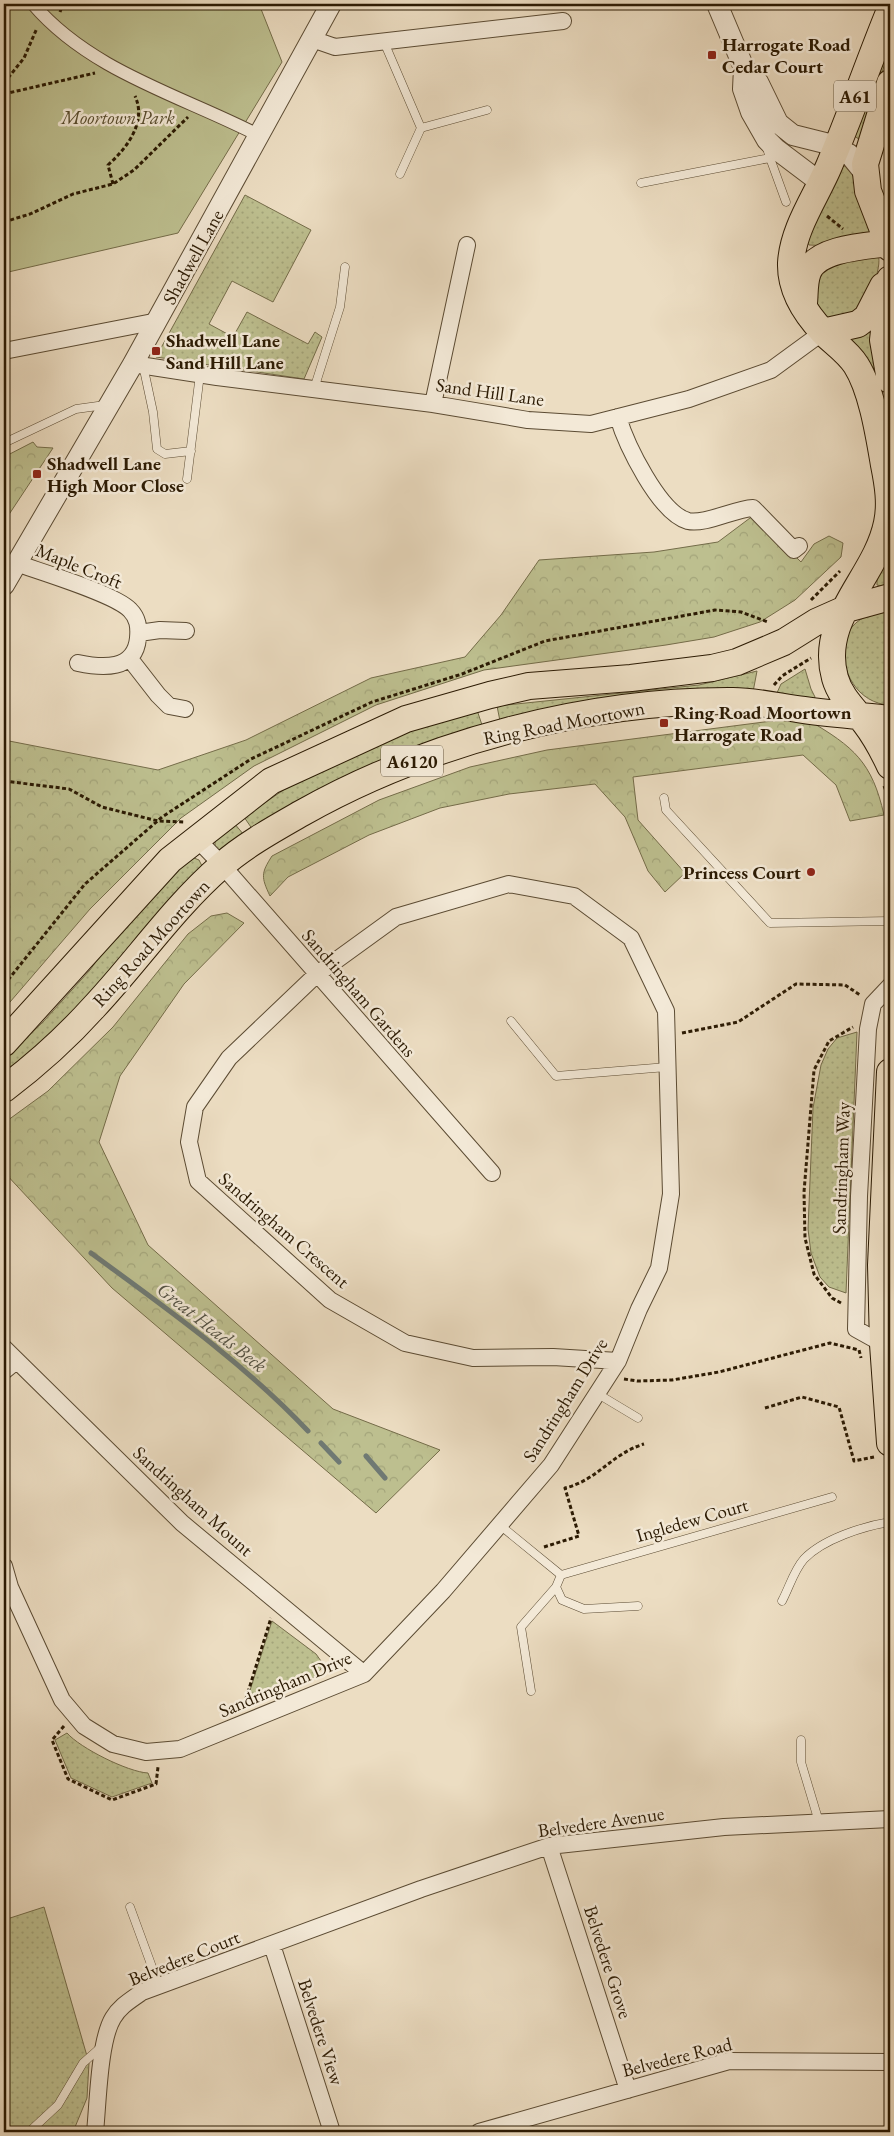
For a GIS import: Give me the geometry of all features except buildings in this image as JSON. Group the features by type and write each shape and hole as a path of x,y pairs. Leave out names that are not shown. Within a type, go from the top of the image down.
{"highway":[{"name":"A61","path":"804,304 794,293 791,260 798,232 822,183 890,10"},
{"name":"A61","path":"890,83 865,164 868,191 890,245"},
{"path":"890,245 838,251 818,260 808,272 804,304 811,318 823,332 849,355 862,378 874,420 889,492 890,508 883,538 866,574 843,610 835,632 832,661 840,691 874,736 890,766"},
{"path":"823,332 849,327 867,316 881,289 890,279"},
{"path":"890,279 883,340 890,380"},
{"name":"Ring Road Moortown","path":"4,1043 170,860 271,781 406,719 529,686 631,678 712,668 737,662 784,642 816,622 843,610 890,597"},
{"name":"Ring Road Moortown","path":"4,1089 63,1040 180,904 222,865 262,835 338,793 408,762 499,732 598,712 689,702 760,703 890,719"},
{"path":"890,1072 881,1266 871,1347 890,1443"}],"street":[{"name":"Shadwell Lane","path":"4,585 109,404 138,365 158,321 330,4"},
{"path":"717,4 744,68 743,89 751,112 771,129 836,148 849,154 866,175"},
{"path":"37,8 66,35 119,70 260,136"},
{"path":"312,39 335,47 564,21"},
{"path":"771,129 776,149 822,183"},
{"path":"433,404 467,245"},
{"path":"4,351 158,321"},
{"name":"Sand Hill Lane","path":"138,365 546,421 591,424 689,399 772,370 823,332"},
{"path":"618,417 624,436 635,458 653,488 674,512 689,521 705,520 753,508 794,550 799,546"},
{"name":"Maple Croft","path":"16,563 115,600 130,610 140,626 139,633"},
{"path":"78,663 100,668 116,666 130,659 138,645 139,633 160,630 186,631"},
{"path":"130,659 145,681 169,706 185,709"},
{"name":"Sandringham Gardens","path":"200,837 316,975 492,1173"},
{"name":"Sandringham Drive","path":"4,1566 10,1587 62,1700 84,1726 113,1744 146,1752 180,1749 364,1674 443,1591 501,1526 551,1465 614,1367 658,1268 671,1194 666,1011 631,938 574,896 509,884 396,917 316,975"},
{"name":"Sandringham Crescent","path":"316,975 229,1058 195,1107 189,1142 198,1181 330,1300 405,1343 473,1358 553,1357 614,1367"},
{"name":"Sandringham Way","path":"871,1347 856,1329 859,1196 869,1023 874,1004 890,986"},
{"name":"Sandringham Mount","path":"4,1348 10,1366 182,1522 364,1674"},
{"name":"Belvedere Avenue","path":"272,1945 421,1889 550,1846 724,1827 890,1819"},
{"name":"Belvedere Grove","path":"550,1846 628,2090"},
{"name":"Belvedere Court","path":"95,2132 105,2043 113,2018 125,2003 142,1992 272,1945"},
{"name":"Belvedere View","path":"272,1945 332,2132"},
{"name":"Belvedere Road","path":"479,2132 730,2061 890,2062"}],"lane":[{"path":"384,42 421,128 400,174"},
{"path":"421,128 487,110"},
{"path":"771,129 770,158 786,202"},
{"path":"641,183 770,158"},
{"path":"314,389 340,308 345,267"},
{"path":"138,365 153,412 153,433 157,449 165,454 191,451"},
{"path":"187,479 200,374"},
{"path":"4,443 76,409 109,404"},
{"path":"664,798 666,810 770,923 890,921"},
{"path":"511,1021 556,1076 668,1067"},
{"path":"598,1394 638,1418"},
{"name":"Ingledew Court","path":"561,1575 832,1497"},
{"path":"782,1601 805,1559 838,1537 860,1528 890,1522"},
{"path":"501,1526 561,1575 556,1587 521,1627 531,1691"},
{"path":"556,1587 562,1600 584,1609 638,1606"},
{"path":"801,1740 801,1762 819,1822"},
{"path":"130,1907 159,1986"},
{"path":"29,2132 58,2105 83,2063 105,2043"}],"path":[{"path":"4,83 24,58 37,27 37,8"},
{"path":"4,94 73,77 119,70 137,99 138,122 125,150 108,165 113,184"},
{"path":"4,222 30,214 73,194 113,184 134,170 190,115 195,106"},
{"path":"806,604 843,568"},
{"path":"773,687 782,676 810,660 813,656"},
{"path":"4,781 69,789 102,807 158,821 192,821 200,837"},
{"path":"667,1036 738,1022 796,984 845,985 874,1004"},
{"path":"856,1312 832,1298 814,1274 805,1238 804,1192 814,1070 829,1041 851,1027 869,1023"},
{"path":"614,1367 621,1379 637,1381 672,1380 719,1372 830,1343 871,1347"},
{"path":"765,1408 802,1397 839,1407 854,1461 869,1457"},
{"path":"532,1551 579,1536 565,1488 582,1484 626,1449 644,1444"},
{"path":"237,1726 276,1601"},
{"path":"74,1714 52,1740 68,1779 112,1800 156,1784 159,1751"}],"green space":[{"name":"Moortown Park","path":"4,4 259,4 282,62 178,233 4,273"},
{"path":"890,25 890,51 876,87 862,141 854,136"},
{"path":"845,166 853,175 874,234 836,246 809,245 807,242 840,167"},
{"path":"245,195 311,230 273,302 232,281 209,324 233,337 247,312 308,344 315,332 322,337 304,379 156,357"},
{"path":"878,254 879,260 876,276 860,314 832,322 822,311 815,298 812,283 815,269"},
{"path":"872,330 879,384 839,336"},
{"path":"33,442 37,447 53,448 4,522 4,457"},
{"path":"754,515 801,562 814,544 829,536 843,543 841,557 795,600 760,622 714,637 484,670 376,705 254,766 181,818 90,909 4,1009 4,740 158,770 246,740 371,678 465,657 501,615 539,560 654,552 718,542"},
{"path":"890,552 890,588 877,585 877,577"},
{"path":"890,609 890,705 869,699 853,684 848,674 844,652 849,631 856,623 869,615"},
{"path":"805,669 815,697 814,699 776,695 781,684"},
{"path":"757,671 753,692 500,721 497,706 699,685"},
{"path":"477,710 482,725 255,833 244,817 285,789 409,731"},
{"path":"808,720 838,739 859,758 874,782 884,815 850,821 836,785 803,755 633,777 638,820 685,873 665,892 648,871 625,817 595,784 509,794 440,808 369,835 288,877 270,896 265,884 264,871 272,856 379,800 470,767 547,750 772,721"},
{"path":"234,823 244,835 220,852 215,847 215,841"},
{"path":"194,858 199,860 202,866 55,1035 4,1072 4,1059 43,1022 90,970 116,934 188,859"},
{"path":"227,913 244,923 184,984 120,1076 99,1142 148,1245 333,1409 440,1450 376,1513 112,1288 4,1172 4,1123 48,1091 113,1027 188,934 211,916"},
{"path":"857,1032 846,1293 829,1287 820,1277 811,1253 808,1229 813,1108 821,1065 828,1049 837,1038"},
{"path":"272,1621 316,1654 321,1661 321,1669 313,1678 246,1703"},
{"path":"67,1733 93,1752 117,1764 139,1772 148,1773 152,1783 112,1797 71,1778 55,1740"},
{"path":"44,1907 89,2063 87,2098 73,2132 4,2132 4,1920"}],"waterway":[{"name":"Great Heads Beck","path":"91,1253 231,1359 258,1382 308,1431"},
{"name":"Great Heads Beck","path":"321,1443 339,1462"},
{"name":"Great Heads Beck","path":"366,1456 385,1478"}],"place":[{"name":"Harrogate Road Cedar Court","path":"712,55"},
{"name":"Shadwell Lane Sand Hill Lane","path":"156,351"},
{"name":"Shadwell Lane High Moor Close","path":"37,474"},
{"name":"Ring Road Moortown Harrogate Road","path":"664,723"},
{"name":"Princess Court","path":"811,872"}]}
